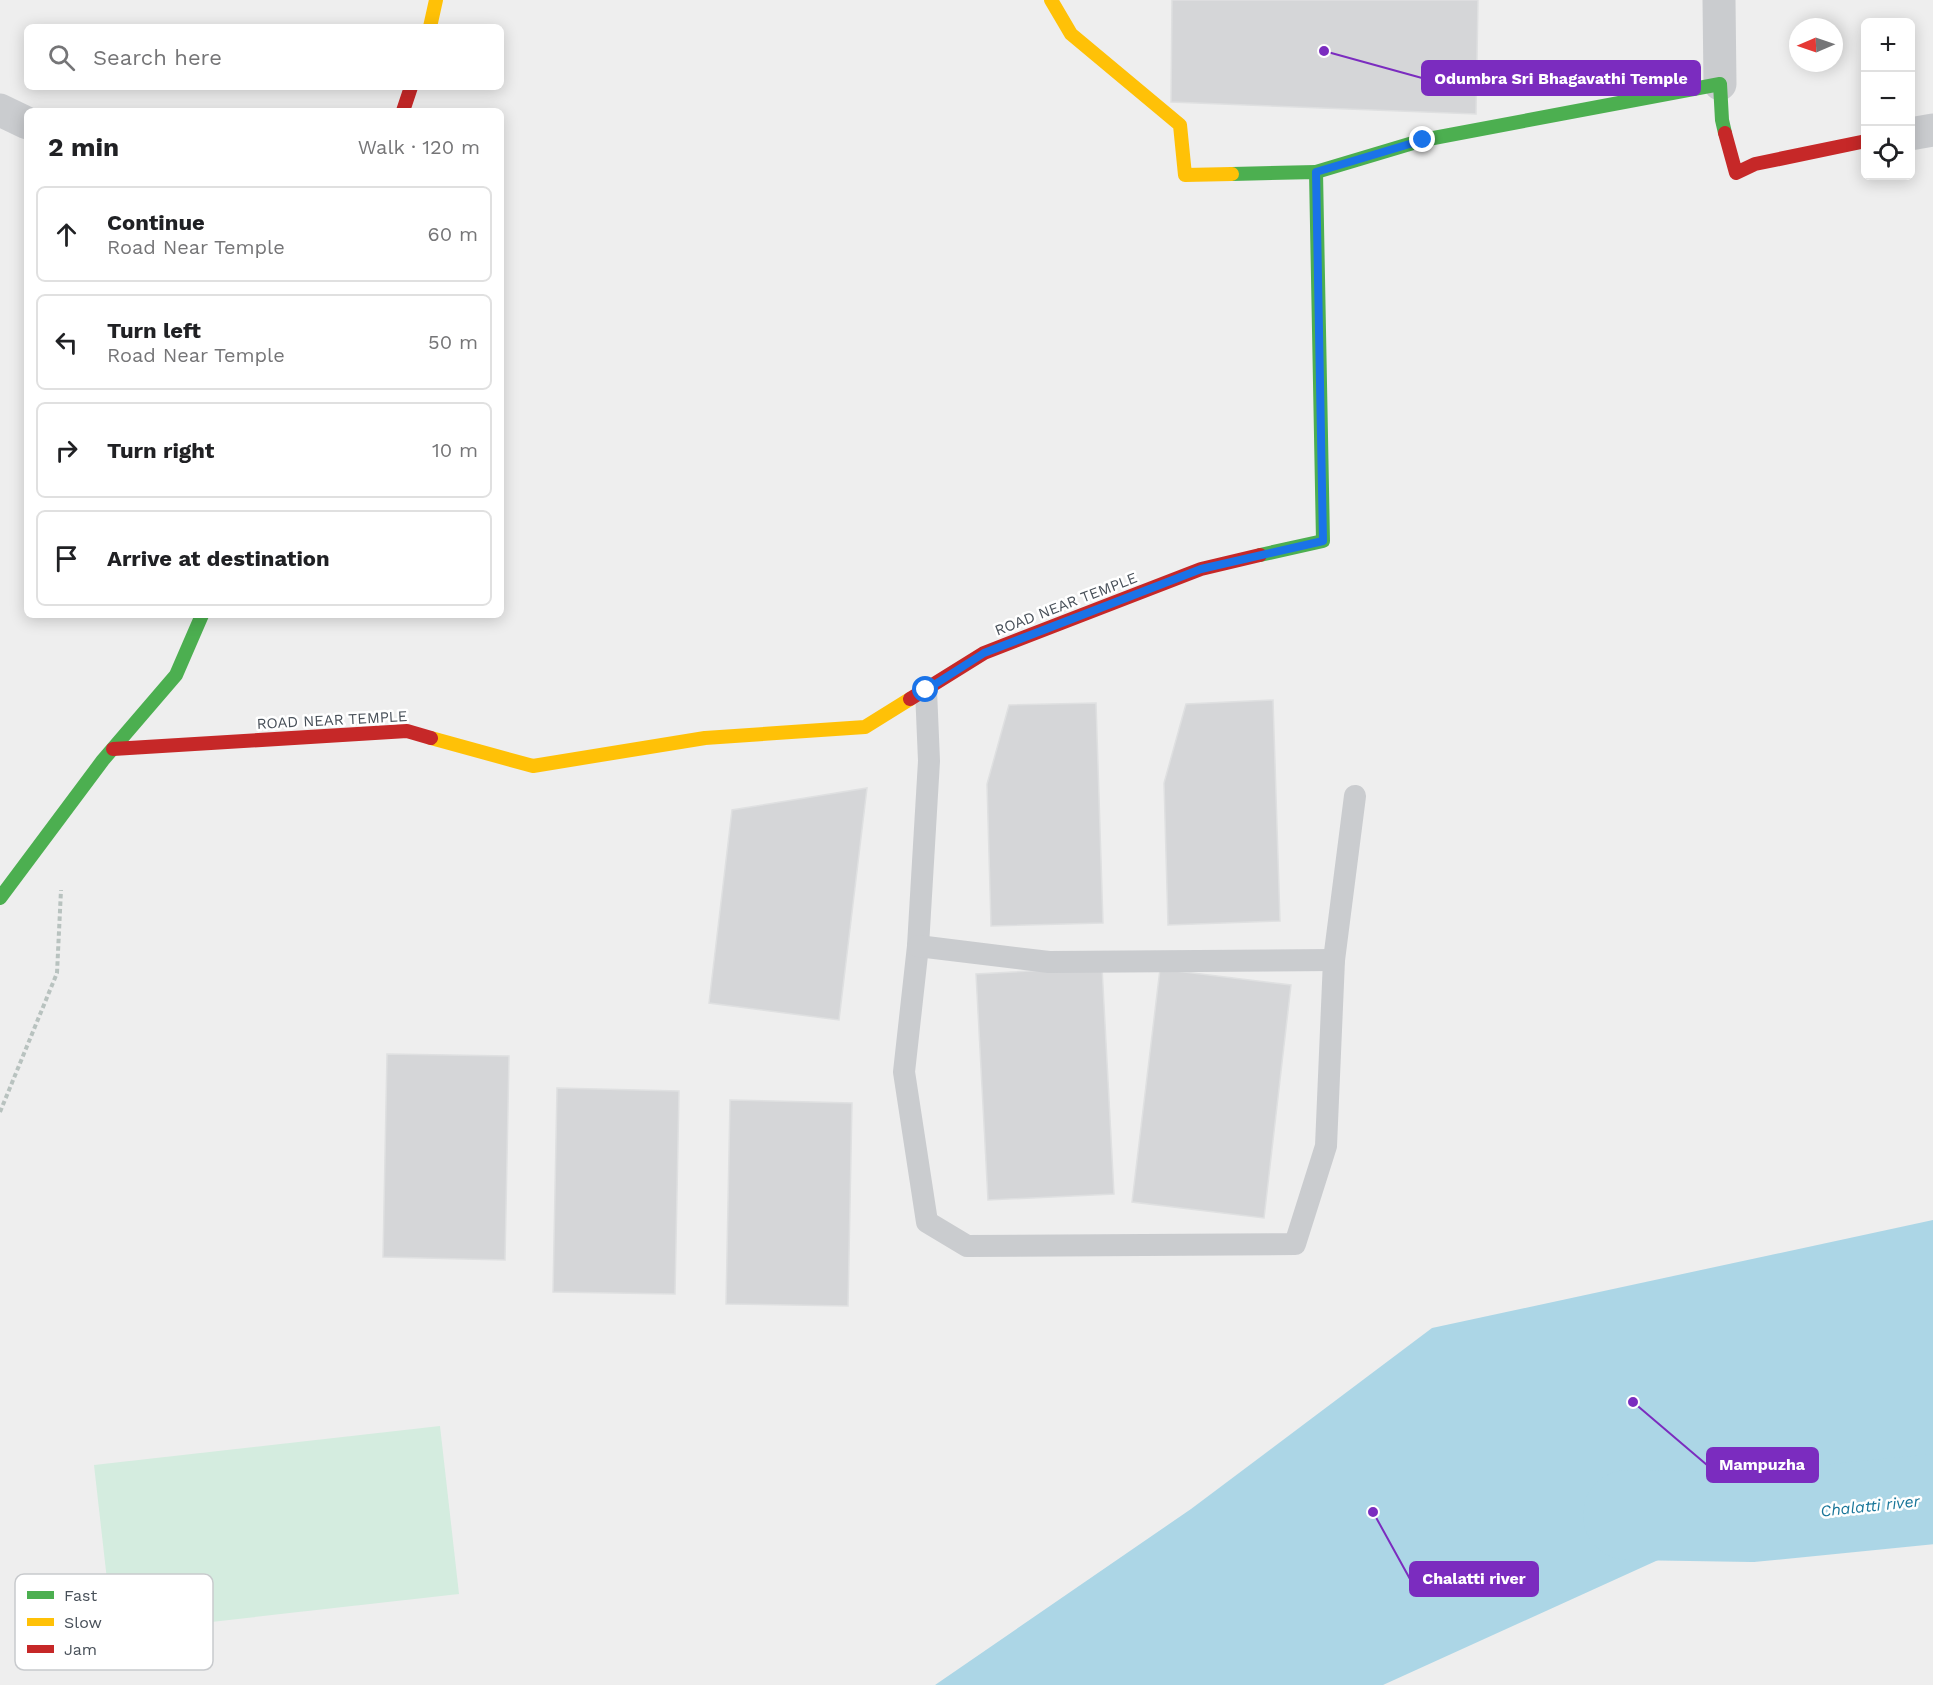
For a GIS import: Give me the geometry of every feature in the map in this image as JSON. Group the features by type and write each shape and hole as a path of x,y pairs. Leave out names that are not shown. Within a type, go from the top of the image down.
{"street":[{"path":"431,24 435,0"},
{"path":"1051,0 1071,34 1180,125 1185,175 1316,172 1423,140 1720,84"},
{"path":"1719,0 1722,120 1736,173 1755,164 1861,142"},
{"path":"404,108 410,90"},
{"path":"0,110 24,122"},
{"path":"1915,133 1933,130"},
{"name":"ROAD NEAR TEMPLE","path":"113,749 407,731 532,766 705,738 865,727 984,653 1201,569 1323,541 1316,172"},
{"path":"0,898 113,749 176,675 201,618"}],"lane":[{"path":"926,690 929,761 918,946 904,1072 927,1221 967,1246 1295,1244 1326,1146 1334,960 1355,796"},
{"path":"918,946 1049,962 1334,960"}],"path":[{"path":"0,1112 57,973 62,881"}],"green space":[{"path":"440,1426 459,1594 213,1622 213,1574 106,1574 94,1465"}],"water":[{"path":"1933,1220 1933,1475 1843,1476 1383,1685 935,1685 1191,1509 1432,1328"}],"building":[{"path":"1172,0 1478,0 1476,114 1171,102"},
{"path":"1273,700 1280,921 1168,925 1164,783 1186,704"},
{"path":"1096,703 1103,923 991,926 987,784 1009,705"},
{"path":"867,788 839,1020 709,1003 732,810"},
{"path":"1102,967 1114,1194 988,1200 976,974"},
{"path":"1160,969 1291,985 1264,1218 1132,1202"},
{"path":"387,1054 509,1056 505,1260 383,1257"},
{"path":"557,1088 679,1091 675,1294 553,1292"},
{"path":"730,1100 852,1103 848,1306 726,1304"}],"waterway":[{"name":"Chalatti river","path":"1628,1515 1752,1517 1933,1499"}],"traffic: fast":[{"path":"1316,172 1423,140 1720,84 1725,133"},
{"path":"1232,174 1316,172 1323,541 1260,555"},
{"path":"0,898 103,760 176,675 201,618"}],"traffic: slow":[{"path":"431,24 436,0"},
{"path":"1051,0 1071,34 1180,125 1185,175 1232,174"},
{"path":"431,738 533,766 705,738 865,727 910,699"}],"traffic: jam":[{"path":"404,108 410,90"},
{"path":"1725,133 1736,173 1755,164 1861,142"},
{"path":"910,699 984,653 1201,569 1260,555"},
{"path":"113,749 407,731 431,738"}],"place":[{"name":"Odumbra Sri Bhagavathi Temple","path":"1324,51"},
{"name":"Mampuzha","path":"1633,1402"},
{"name":"Chalatti river","path":"1373,1512"}],"route":[{"path":"926,690 984,653 1201,569 1323,541 1316,172 1423,140"}]}
